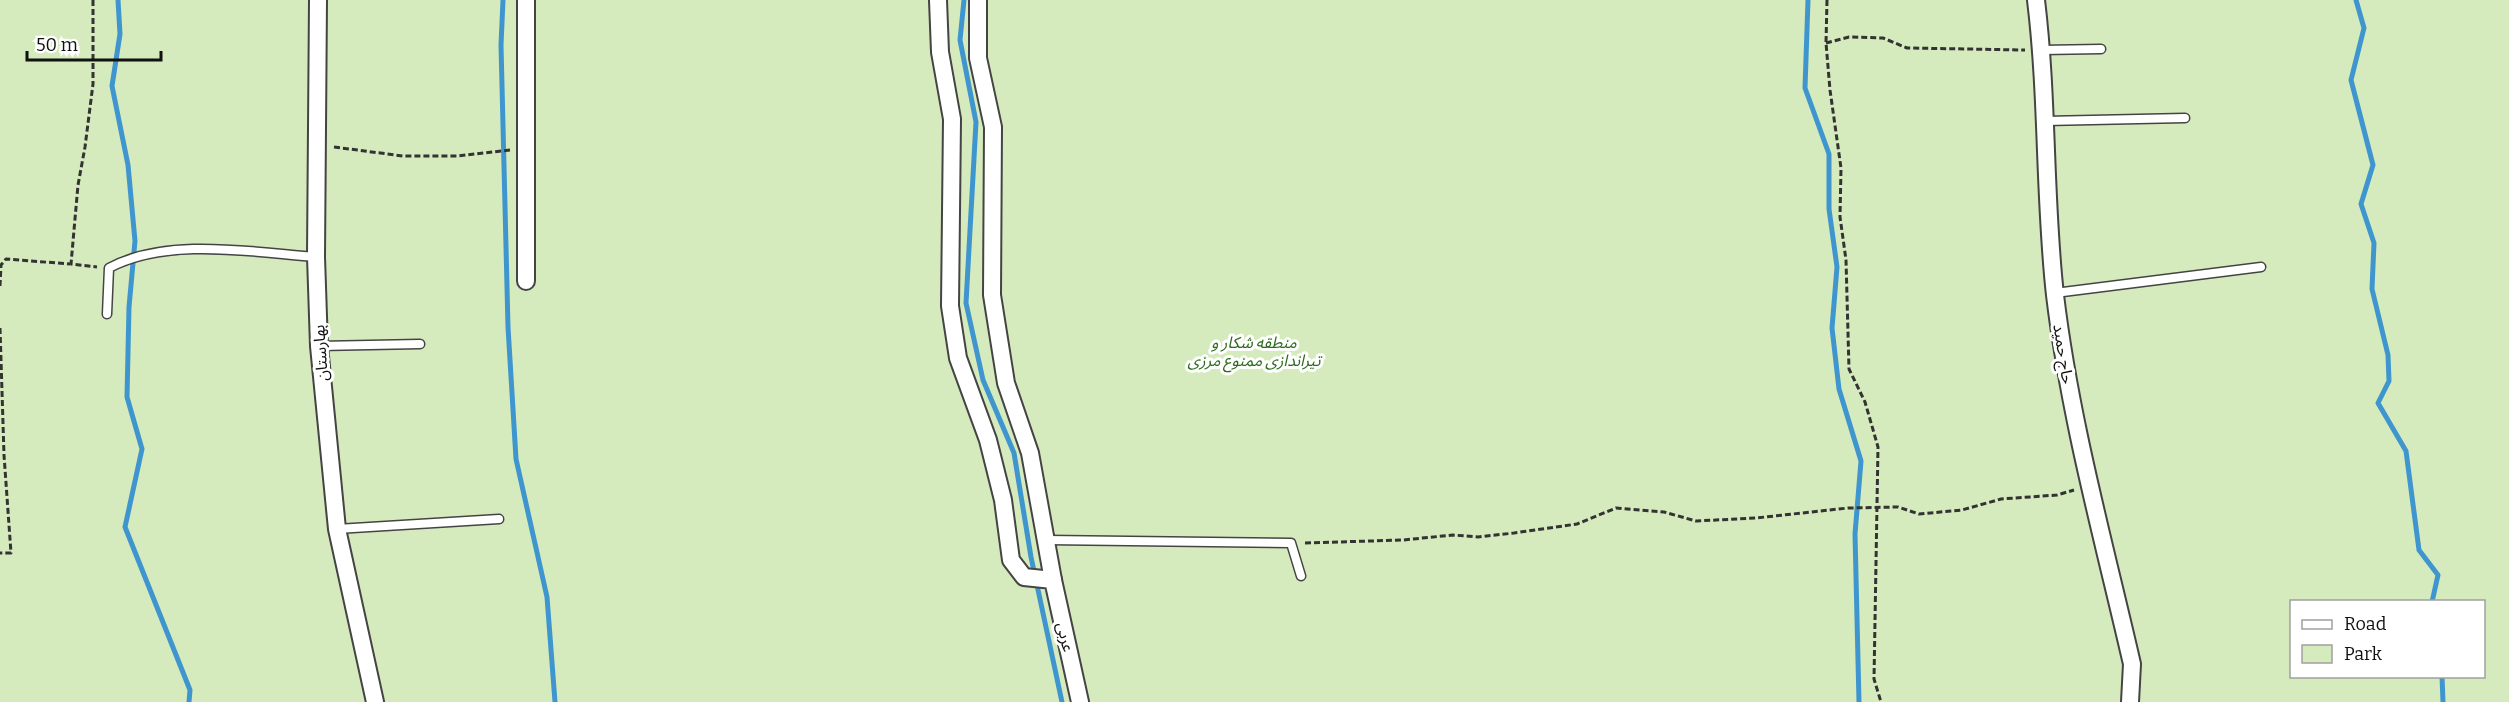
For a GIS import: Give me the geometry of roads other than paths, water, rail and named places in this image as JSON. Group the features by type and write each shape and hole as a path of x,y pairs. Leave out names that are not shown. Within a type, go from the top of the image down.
{"street":[{"name":"بهارستان","path":"318,0 316,257 319,346 337,529 375,702"},
{"path":"526,0 526,281"},
{"path":"938,0 940,52 952,118 950,306 958,358 988,440 1003,500 1011,560 1024,577 1048,580"},
{"name":"عربی","path":"978,0 978,58 993,127 992,295 1006,383 1030,453 1047,540 1048,580 1080,702"},
{"name":"حاج حمید","path":"2037,0 2042,50 2055,293 2066,372 2132,664 2130,702"}],"lane":[{"path":"2042,50 2100,49"},
{"path":"2045,121 2185,118"},
{"path":"107,314 109,268 128,258 184,250 247,251 316,257"},
{"path":"2055,293 2262,267"},
{"path":"319,346 420,344"},
{"path":"337,529 499,519"},
{"path":"1047,540 1291,543 1301,576"}],"waterway":[{"path":"118,0 120,34 112,86 128,165 135,241 129,307 127,397 142,449 125,527 190,690 189,702"},
{"path":"503,0 501,45 508,327 516,459 547,597 555,702"},
{"path":"964,0 960,40 976,122 966,303 983,380 1014,453 1031,557 1062,702"},
{"path":"1808,0 1805,88 1829,154 1829,209 1837,267 1832,328 1839,389 1861,461 1855,534 1859,702"},
{"path":"2356,0 2364,28 2351,80 2373,165 2361,204 2374,243 2372,289 2388,355 2389,381 2378,403 2406,451 2419,550 2438,575 2432,600"},
{"path":"2442,678 2443,702"}],"park label":[{"name":"منطقه شکار و تیراندازی ممنوع مرزی","path":"1254,351"}]}
